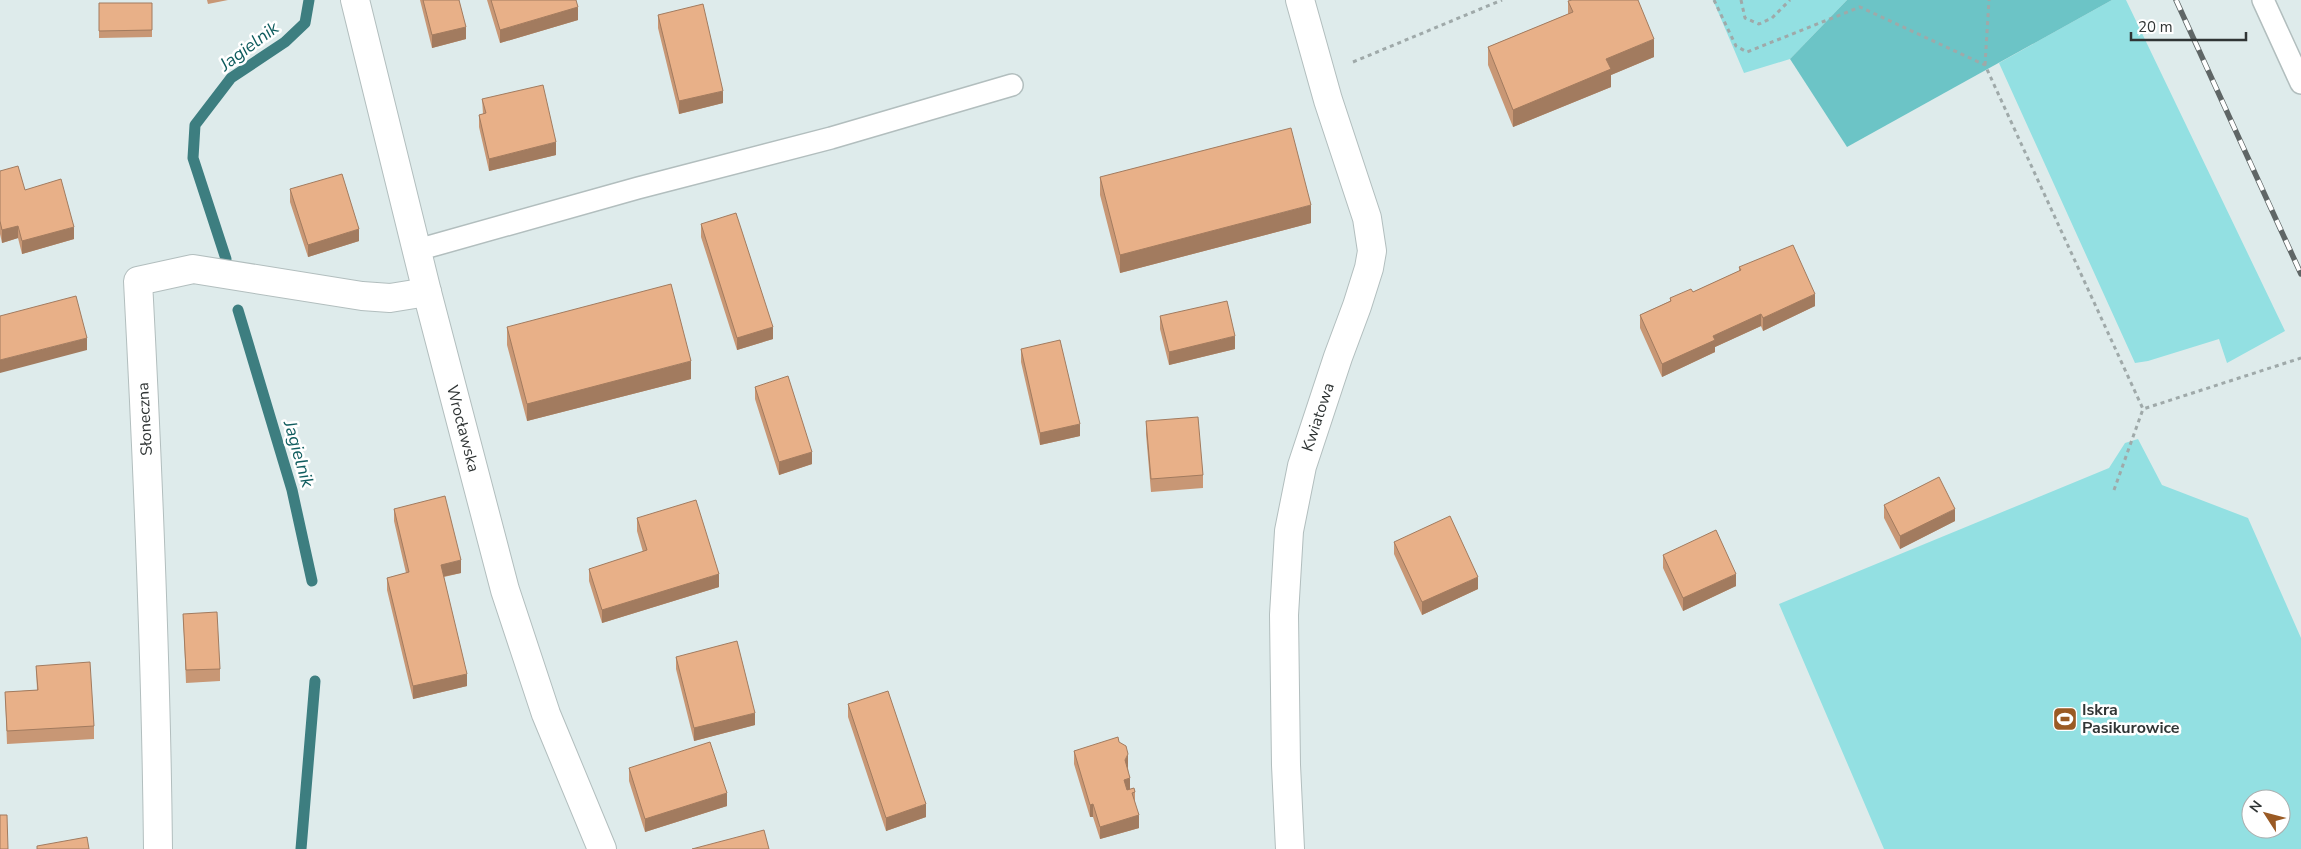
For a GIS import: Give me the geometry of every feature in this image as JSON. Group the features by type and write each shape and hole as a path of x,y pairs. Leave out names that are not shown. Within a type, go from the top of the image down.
{"street":[{"name":"Wrocławska","path":"355,0 416,250 505,590 546,714 602,849"},
{"name":"Kwiatowa","path":"1290,849 1284,651 1285,565 1289,531 1302,466 1357,306 1369,268 1372,251 1367,218 1321,75 1300,0"},
{"name":"Słoneczna","path":"158,849 157,707 150,514 138,281 193,269 362,296 390,298 427,292"}],"lane":[{"path":"2263,0 2301,83"},
{"path":"416,250 638,188 831,138 1012,85"}],"path":[{"path":"1321,75 1502,0"},
{"path":"1714,0 1736,46 1747,52 1860,7 1985,66"},
{"path":"1741,0 1745,18 1759,24 1772,18 1790,0"},
{"path":"1990,0 1985,66 2142,409 2114,490"},
{"path":"2142,409 2301,358"}],"shaded area":[{"path":"1713,0 1847,0 1790,59 1744,73"},
{"path":"1847,0 2112,0 1847,147 1790,59"},
{"path":"2112,0 2126,0 2285,331 2227,363 2219,339 2148,361 2135,363 1999,63"},
{"name":"Iskra Pasikurowice","path":"2138,439 2162,485 2248,518 2301,638 2301,849 1884,849 1779,604 2109,468 2125,443"}],"building":[{"path":"423,0 459,0 466,27 432,35"},
{"path":"491,0 576,0 578,7 500,30"},
{"path":"1638,0 1654,39 1606,59 1611,69 1513,110 1488,47 1573,12 1568,1"},
{"path":"99,3 152,3 152,30 99,31"},
{"path":"703,4 723,91 679,101 658,15"},
{"path":"543,85 556,142 489,159 479,115 486,113 482,99"},
{"path":"1291,128 1311,205 1120,255 1100,177"},
{"path":"18,166 25,190 61,179 74,227 22,241 18,226 2,230 0,221 0,171"},
{"path":"342,174 359,229 308,245 290,189"},
{"path":"736,213 773,327 737,338 701,224"},
{"path":"1793,245 1815,294 1763,318 1761,314 1713,336 1715,340 1662,364 1640,315 1671,301 1670,298 1691,289 1693,292 1741,270 1739,267"},
{"path":"671,284 691,361 527,404 507,327"},
{"path":"76,296 87,338 0,360 0,316"},
{"path":"1227,301 1235,336 1169,352 1160,316"},
{"path":"1060,340 1080,424 1040,433 1021,349"},
{"path":"788,376 812,452 779,462 755,387"},
{"path":"1198,417 1203,475 1151,479 1146,421"},
{"path":"1939,477 1955,509 1900,536 1884,505"},
{"path":"445,496 461,560 441,565 467,674 413,686 387,578 409,572 394,509"},
{"path":"696,500 719,574 602,610 589,569 647,550 637,518"},
{"path":"1450,516 1478,577 1422,602 1394,542"},
{"path":"1716,530 1736,574 1683,598 1663,555"},
{"path":"217,612 220,669 186,670 183,614"},
{"path":"737,641 755,713 694,728 676,657"},
{"path":"90,662 94,726 7,731 5,692 38,690 36,666"},
{"path":"888,691 926,804 886,818 848,704"},
{"path":"1118,737 1119,742 1126,746 1128,754 1125,760 1130,778 1124,780 1127,790 1134,788 1135,792 1132,793 1139,815 1100,827 1093,804 1090,805 1074,751"},
{"path":"710,742 727,793 645,819 629,768"},
{"path":"0,815 7,815 8,849 0,849"},
{"path":"764,830 769,849 692,849"},
{"path":"87,837 89,849 37,849 37,846"}],"waterway":[{"name":"Jagielnik","path":"226,259 193,158 195,125 231,78 285,42 305,23 309,0"},
{"name":"Jagielnik","path":"238,310 292,490 312,581"},
{"name":"Jagielnik","path":"301,849 315,681"}],"railway":[{"path":"2176,0 2301,274"}],"place":[{"name":"Iskra Pasikurowice","path":"2065,719"}]}
